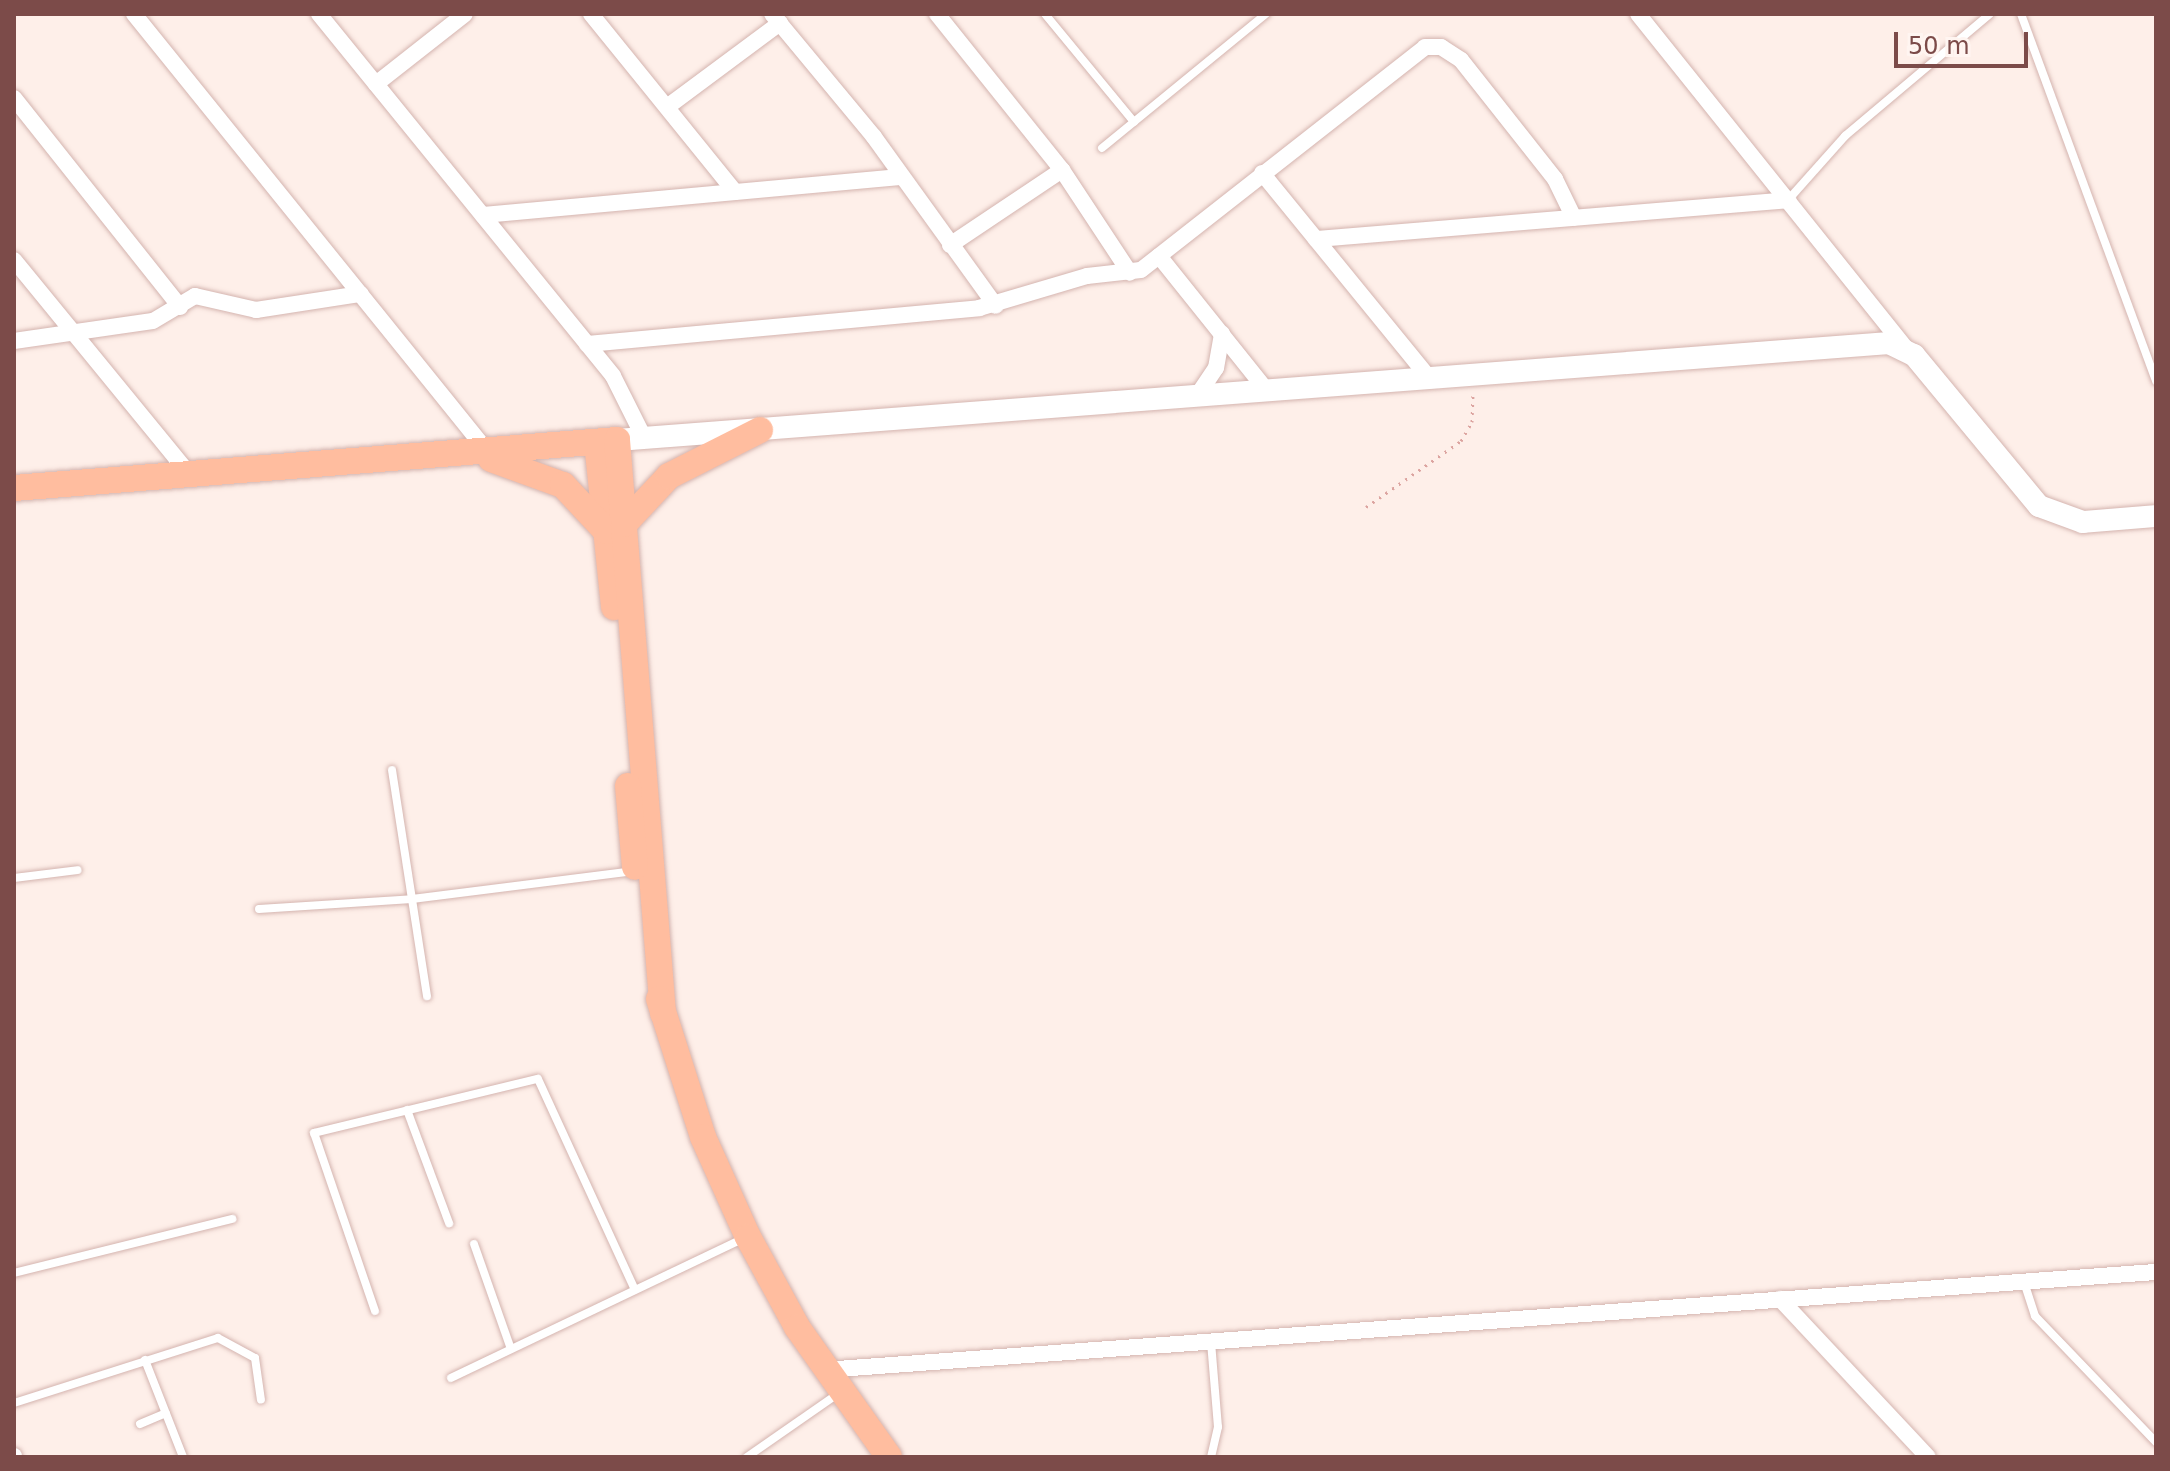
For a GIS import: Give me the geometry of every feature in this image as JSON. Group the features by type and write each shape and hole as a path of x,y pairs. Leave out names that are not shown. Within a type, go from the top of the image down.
{"main road":[{"path":"14,488 1880,343 1906,349 2039,506 2083,522 2156,516"},
{"path":"615,528 676,471 760,430"},
{"path":"607,441 663,1013"},
{"path":"460,453 550,477 615,528 635,871 643,943 663,1013 703,1137 748,1237 824,1370 889,1457"}],"street":[{"path":"134,14 487,451"},
{"path":"319,14 587,344 626,395 644,438"},
{"path":"376,84 465,14"},
{"path":"591,14 735,192"},
{"path":"937,14 1062,170 1130,273"},
{"path":"1638,14 1906,349"},
{"path":"667,107 776,18 996,306"},
{"path":"587,344 996,306 1087,276 1130,273 1159,256 1410,54 1433,46 1461,60 1555,179 1574,218"},
{"path":"14,98 180,307"},
{"path":"950,245 1062,170"},
{"path":"1262,173 1429,378"},
{"path":"483,215 900,177"},
{"path":"1316,239 1788,200"},
{"path":"1159,256 1267,391"},
{"path":"14,260 190,475"},
{"path":"14,341 76,335 153,321 206,294 256,310 361,294"},
{"path":"1197,396 1216,368 1222,334"},
{"path":"824,1370 2156,1272"},
{"path":"1780,1299 1928,1457"}],"lane":[{"path":"1045,14 1134,122"},
{"path":"1102,148 1266,14"},
{"path":"1788,200 1845,136 1990,14"},
{"path":"2021,14 2156,381"},
{"path":"392,770 427,996"},
{"path":"14,878 78,870"},
{"path":"259,909 412,899 635,871"},
{"path":"375,1311 311,1139 320,1130 544,1082 634,1288"},
{"path":"407,1110 449,1223"},
{"path":"14,1273 232,1219"},
{"path":"451,1378 634,1288 748,1237"},
{"path":"474,1244 511,1349"},
{"path":"2024,1282 2035,1316 2156,1442"},
{"path":"14,1403 204,1340 232,1341 255,1358 261,1400"},
{"path":"1211,1342 1218,1427 1211,1457"},
{"path":"145,1360 183,1457"},
{"path":"747,1457 839,1393"},
{"path":"140,1424 166,1413"}],"path":[{"path":"1366,507 1466,435 1473,375"}]}
